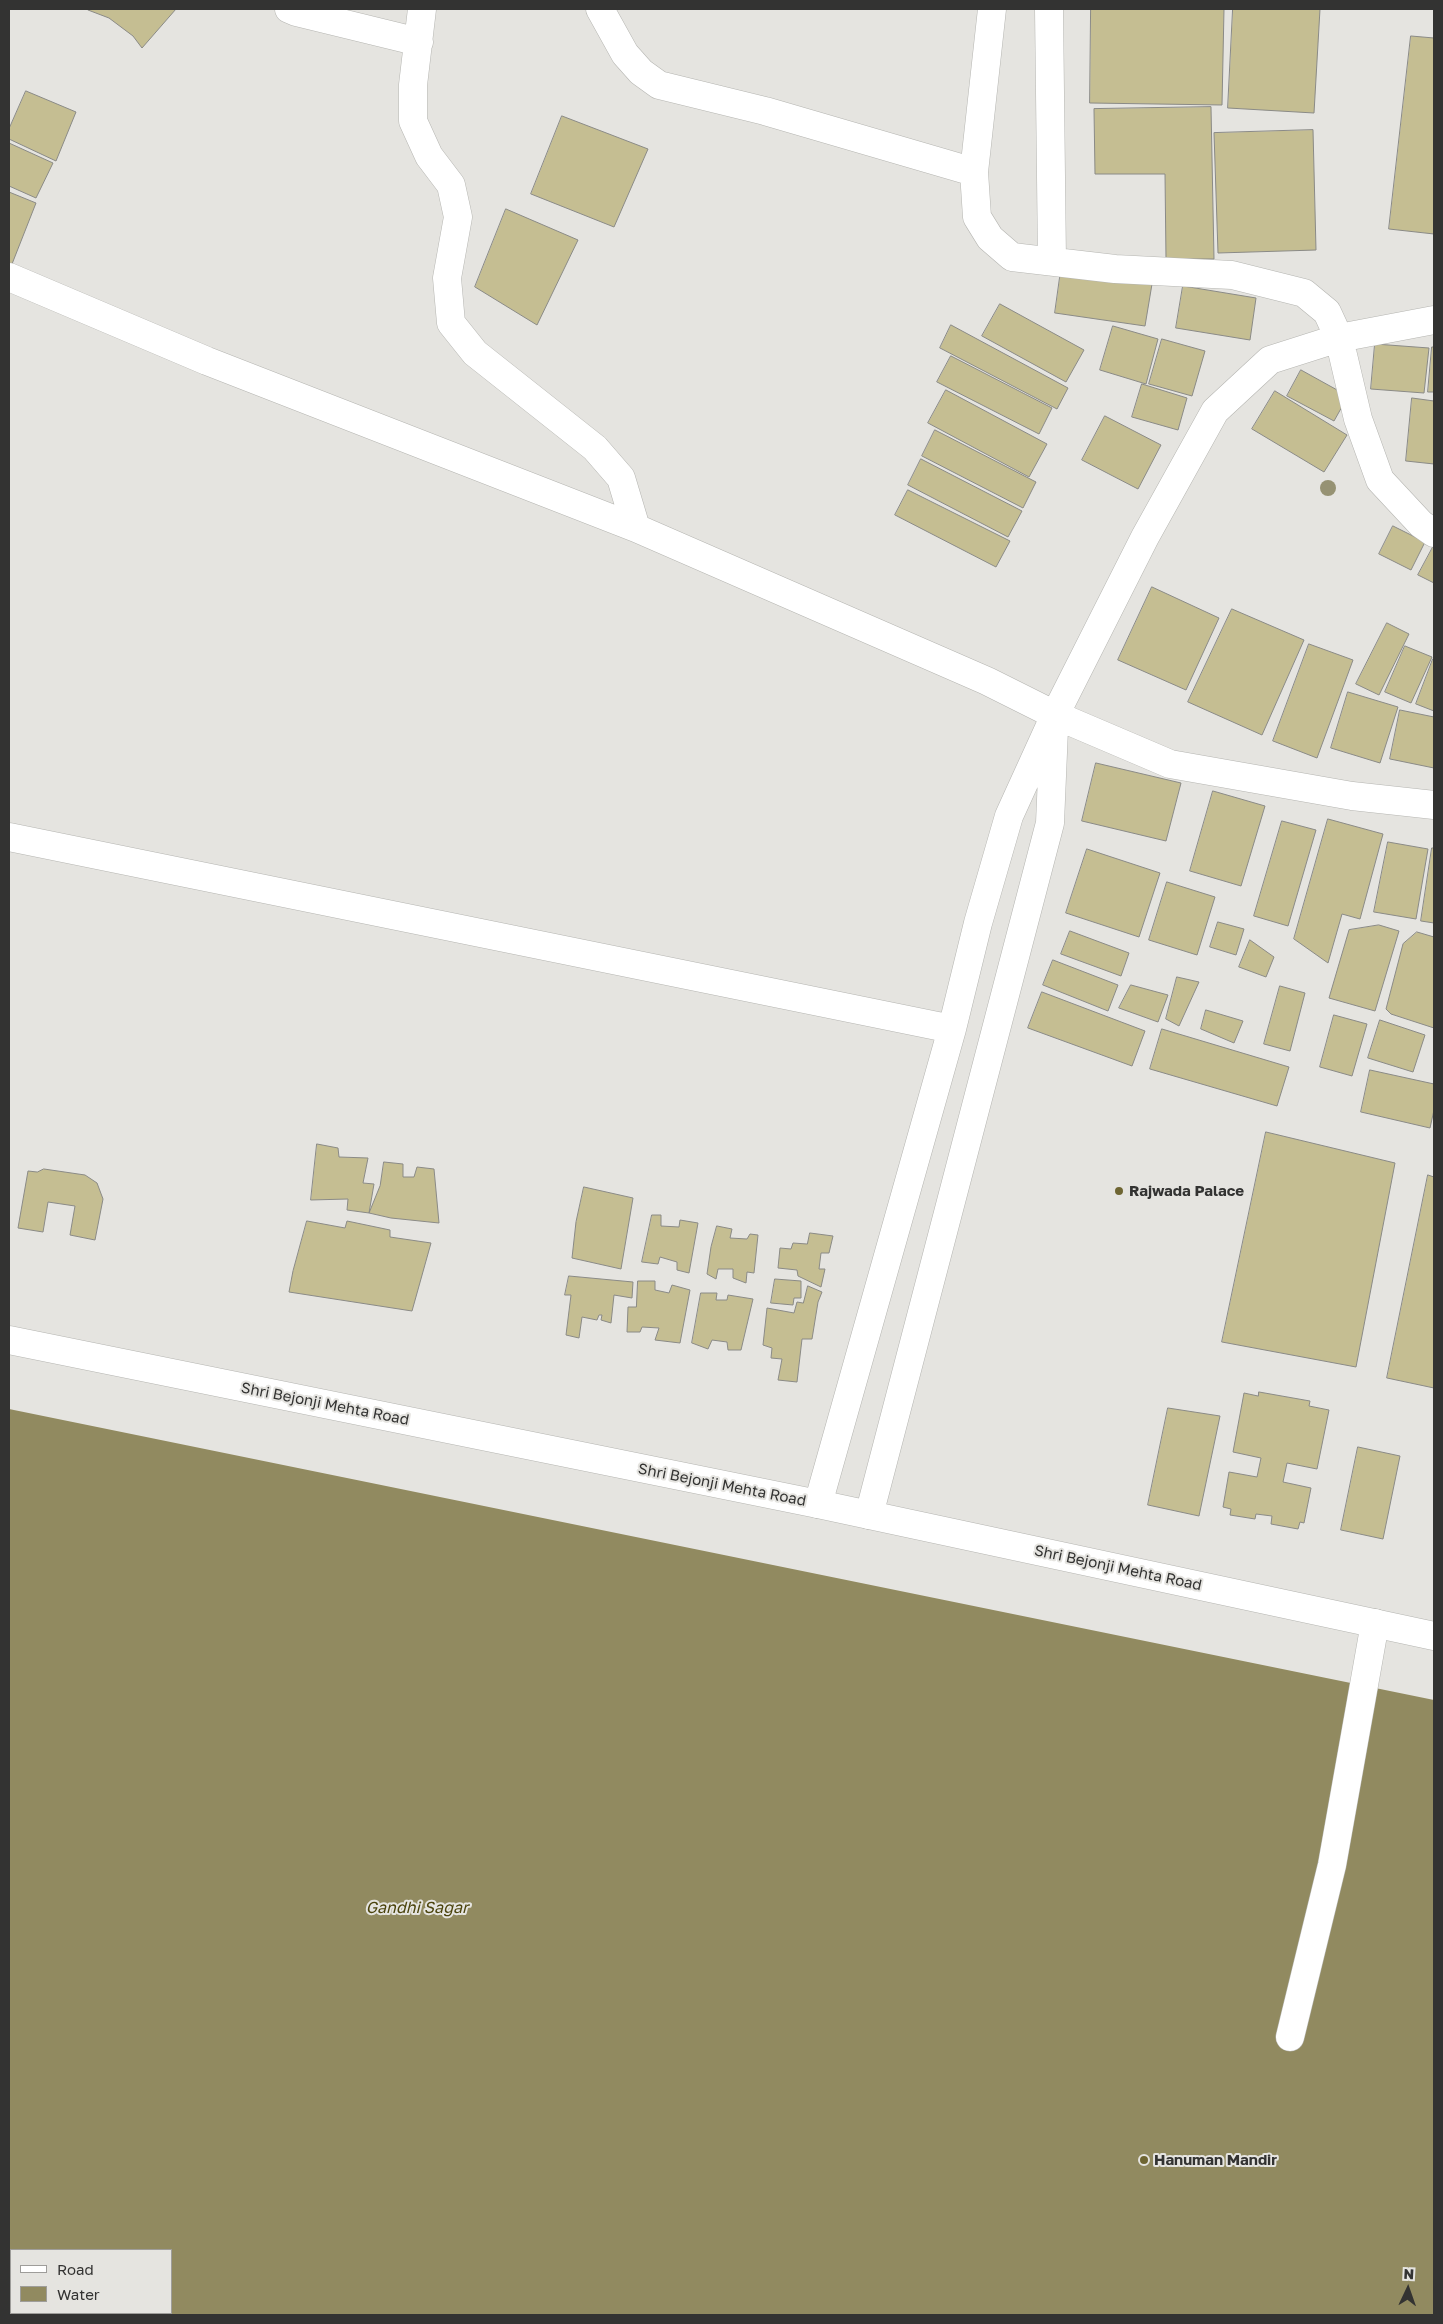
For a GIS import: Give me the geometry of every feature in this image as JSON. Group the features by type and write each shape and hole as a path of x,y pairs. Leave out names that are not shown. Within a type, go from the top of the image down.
{"street":[{"path":"289,9 419,42"},
{"path":"422,9 414,86 413,121 429,156 451,185 458,216 447,278 451,323 475,353 595,448 621,478 636,528"},
{"path":"600,9 625,54 641,72 659,85 765,111 974,172"},
{"path":"992,9 974,172 977,217 990,238 1012,257 1115,269 1232,275 1304,293 1327,312 1339,338 1358,419 1380,480 1420,524 1434,533"},
{"path":"1049,9 1052,261"},
{"path":"9,277 207,361 636,528 978,677 1055,715 1170,764 1352,796 1434,805"},
{"path":"818,1504 952,1029 978,923 1009,816 1055,715 1145,537 1214,411 1270,360 1339,338 1434,320"},
{"path":"869,1515 1050,823 1055,715"},
{"path":"9,837 952,1029"},
{"name":"Shri Bejonji Mehta Road","path":"9,1340 818,1504 1434,1636"},
{"path":"1290,2037 1332,1866 1374,1623"}],"water":[{"name":"Gandhi Sagar","path":"9,1409 1434,1700 1434,2315 9,2315"}],"building":[{"path":"88,9 176,9 142,48 133,36 109,18"},
{"path":"1091,9 1224,9 1222,105 1090,103"},
{"path":"1233,9 1320,9 1314,113 1228,108"},
{"path":"1411,36 1434,38 1434,234 1389,229"},
{"path":"26,91 76,112 56,161 9,139 9,129"},
{"path":"1211,107 1214,259 1166,259 1165,174 1095,174 1094,109"},
{"path":"562,116 648,149 614,227 531,194"},
{"path":"1313,130 1316,250 1218,253 1214,133"},
{"path":"9,143 53,163 36,198 9,186"},
{"path":"9,192 36,203 12,264 9,263"},
{"path":"506,209 578,240 537,325 475,287"},
{"path":"1061,270 1152,284 1145,326 1055,313"},
{"path":"1183,286 1256,298 1250,340 1176,328"},
{"path":"1000,304 1084,350 1066,382 982,336"},
{"path":"951,325 1068,388 1057,409 940,348"},
{"path":"1113,326 1158,339 1146,384 1100,370"},
{"path":"1162,339 1205,351 1192,396 1149,384"},
{"path":"1375,344 1429,348 1424,393 1371,389"},
{"path":"1432,347 1434,347 1434,392 1428,392"},
{"path":"951,356 1052,408 1039,434 937,382"},
{"path":"1301,370 1348,396 1334,421 1287,396"},
{"path":"1142,384 1187,398 1178,430 1132,417"},
{"path":"946,390 1047,444 1029,477 928,423"},
{"path":"1275,391 1347,435 1324,472 1252,429"},
{"path":"1412,398 1434,401 1434,464 1406,461"},
{"path":"1105,416 1161,445 1138,489 1082,460"},
{"path":"935,430 1036,482 1023,508 922,456"},
{"path":"921,459 1022,511 1008,537 908,485"},
{"path":"908,490 1010,541 996,567 895,515"},
{"path":"1393,526 1425,542 1411,570 1379,554"},
{"path":"1434,548 1434,583 1418,575"},
{"path":"1152,587 1219,618 1186,690 1118,660"},
{"path":"1232,609 1304,640 1262,735 1188,702"},
{"path":"1387,623 1409,634 1379,695 1356,684"},
{"path":"1309,644 1353,660 1317,758 1273,741"},
{"path":"1405,646 1432,657 1411,703 1385,692"},
{"path":"1434,659 1434,711 1416,704"},
{"path":"1348,692 1398,707 1380,763 1331,748"},
{"path":"1400,710 1434,717 1434,768 1390,759"},
{"path":"1096,763 1181,783 1166,841 1082,821"},
{"path":"1213,791 1265,806 1241,886 1190,871"},
{"path":"1328,819 1383,834 1360,919 1342,914 1328,963 1294,939"},
{"path":"1282,821 1316,830 1288,926 1254,916"},
{"path":"1388,842 1428,849 1416,919 1374,912"},
{"path":"1432,848 1434,848 1434,923 1421,921"},
{"path":"1087,849 1160,873 1139,937 1066,913"},
{"path":"1167,882 1215,897 1197,955 1149,940"},
{"path":"1218,922 1244,929 1236,955 1210,947"},
{"path":"1379,925 1399,931 1375,1011 1329,998 1349,930"},
{"path":"1070,931 1129,953 1121,976 1061,954"},
{"path":"1417,932 1434,937 1434,1028 1391,1014 1386,1009 1403,944"},
{"path":"1250,940 1274,957 1266,977 1239,967"},
{"path":"1053,960 1118,985 1108,1011 1043,985"},
{"path":"1177,977 1199,982 1179,1026 1166,1019"},
{"path":"1131,985 1168,995 1158,1022 1119,1008"},
{"path":"1280,986 1305,993 1290,1051 1264,1044"},
{"path":"1042,992 1145,1031 1132,1066 1028,1028"},
{"path":"1206,1010 1243,1021 1234,1043 1201,1029"},
{"path":"1334,1015 1367,1024 1352,1076 1320,1067"},
{"path":"1380,1020 1425,1035 1413,1072 1368,1058"},
{"path":"1162,1029 1289,1067 1277,1106 1150,1069"},
{"path":"1370,1070 1434,1084 1434,1110 1430,1128 1361,1112"},
{"path":"1266,1132 1395,1163 1356,1367 1222,1342"},
{"path":"317,1144 338,1148 339,1157 368,1158 363,1183 374,1184 369,1213 347,1210 348,1199 311,1200"},
{"path":"384,1162 403,1164 403,1177 414,1177 417,1167 434,1169 439,1223 391,1218 369,1213 380,1186"},
{"path":"44,1169 85,1175 97,1183 103,1199 95,1240 70,1235 75,1206 48,1202 43,1232 18,1228 28,1171 37,1172"},
{"path":"1428,1175 1434,1177 1434,1388 1387,1378"},
{"path":"584,1187 633,1198 621,1269 572,1258 576,1222"},
{"path":"652,1215 661,1215 661,1226 679,1227 680,1220 698,1223 689,1273 677,1270 677,1262 660,1257 658,1264 642,1262"},
{"path":"307,1221 345,1228 347,1221 390,1230 390,1237 431,1243 412,1311 289,1292"},
{"path":"717,1226 732,1229 730,1238 747,1239 750,1234 758,1235 754,1273 747,1272 746,1283 733,1278 733,1269 718,1269 716,1279 707,1274 711,1247"},
{"path":"810,1233 833,1236 829,1253 821,1253 819,1269 825,1269 821,1287 798,1276 797,1270 778,1268 780,1248 791,1249 793,1243 807,1244"},
{"path":"569,1276 633,1282 632,1298 614,1295 611,1323 601,1320 602,1315 599,1315 597,1320 582,1317 579,1338 566,1335 571,1295 565,1295"},
{"path":"775,1279 801,1281 801,1298 794,1298 793,1305 771,1303"},
{"path":"638,1281 655,1281 655,1290 669,1293 672,1285 690,1290 680,1343 655,1340 659,1328 642,1327 640,1332 627,1332 628,1307 636,1307"},
{"path":"808,1286 822,1292 818,1302 812,1339 802,1339 797,1382 778,1380 782,1359 771,1358 772,1348 763,1345 767,1308 794,1313 797,1302 803,1303"},
{"path":"701,1293 717,1293 716,1300 727,1300 728,1295 753,1299 741,1350 728,1350 727,1342 712,1340 708,1349 692,1343"},
{"path":"1259,1392 1310,1401 1309,1406 1329,1410 1317,1469 1287,1463 1283,1482 1311,1488 1304,1523 1300,1522 1298,1529 1271,1524 1272,1516 1256,1514 1255,1519 1230,1515 1231,1509 1223,1507 1229,1472 1257,1477 1261,1458 1233,1452 1244,1393 1258,1396"},
{"path":"1168,1408 1220,1416 1199,1516 1148,1505"},
{"path":"1358,1447 1400,1456 1383,1539 1341,1530"}],"place":[{"name":"Rajwada Palace","path":"1119,1191"},
{"name":"Hanuman Mandir","path":"1144,2160"}]}
